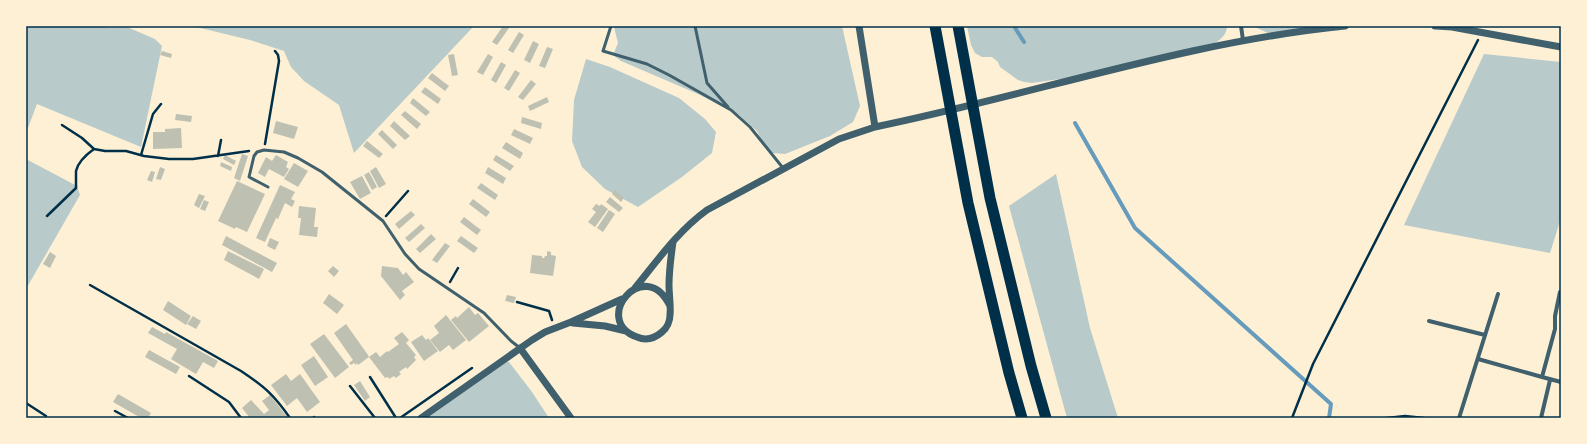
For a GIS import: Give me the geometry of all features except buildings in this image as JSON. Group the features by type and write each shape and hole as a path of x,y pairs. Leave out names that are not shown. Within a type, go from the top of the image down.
{"highway":[{"path":"934,26 968,203 1009,373 1022,418"},
{"path":"958,26 990,198 1031,366 1046,418"}],"street":[{"path":"859,26 875,127"},
{"path":"1241,26 1243,40"},
{"path":"421,418 538,336 622,299 635,288 673,242 694,220 707,210 839,139 875,127 1243,40 1301,30 1345,26"},
{"path":"1436,26 1452,27 1481,34 1561,47"},
{"path":"622,299 619,307 621,324 632,336 640,339 649,339 657,336 664,330 670,315 669,267 673,242"},
{"path":"635,288 652,288 660,292 666,298 670,306"},
{"path":"1542,378 1555,329 1555,316 1560,292"},
{"path":"1459,418 1498,294"},
{"path":"1429,321 1485,335"},
{"path":"571,322 605,326 626,331"},
{"path":"520,348 571,418"},
{"path":"1478,359 1542,378 1561,382"},
{"path":"1541,418 1550,380"}],"lane":[{"path":"611,26 603,50 652,67 731,110"},
{"path":"694,26 707,83 731,110 750,127 783,168"},
{"path":"268,187 249,177 254,156 257,152 264,150 284,152 322,172 383,221 405,254 419,268 484,313 511,341 520,348"}],"path":[{"path":"1292,418 1310,373 1481,34"},
{"path":"264,150 279,62 278,55 275,51"},
{"path":"141,155 153,114 161,104"},
{"path":"62,126 82,138 94,148 105,151 126,151 169,159 187,159 233,153 257,152"},
{"path":"218,156 221,140"},
{"path":"47,216 76,188 76,171 80,162 94,148"},
{"path":"383,221 388,212 408,192"},
{"path":"447,287 458,268"},
{"path":"90,285 187,339 252,378 272,394 290,418"},
{"path":"517,302 549,311 554,329"},
{"path":"189,376 229,402 242,418"},
{"path":"370,377 396,418"},
{"path":"350,386 375,418"},
{"path":"26,403 46,416"},
{"path":"115,411 128,418"},
{"path":"1386,418 1405,416 1424,418"}],"shaded area":[{"path":"26,26 127,27 155,39 162,46 141,147 37,104 26,133"},
{"path":"192,26 474,26 354,153 339,105 304,81 291,67 284,51 250,40"},
{"path":"612,26 842,26 860,106 853,122 830,136 785,154 773,153 764,146 757,131 739,115 698,94 621,61 613,55 618,43 614,27"},
{"path":"967,26 1227,26 1227,29 1224,35 1212,45 1067,78 1032,83 1018,80 1000,67 998,62 992,57 982,57 975,53 971,45"},
{"path":"1253,26 1332,26 1270,34"},
{"path":"1484,54 1561,62 1561,218 1550,253 1404,225"},
{"path":"586,59 610,67 679,98 705,119 716,132 712,153 682,177 638,207 605,189 582,167 572,141 574,100"},
{"path":"26,159 77,186 80,195 26,289"},
{"path":"1056,174 1090,328 1118,418 1067,418 1009,206"},
{"path":"502,360 509,362 532,392 549,418 423,418"}],"waterway":[{"path":"1014,26 1024,42"},
{"path":"1075,123 1135,228 1331,404 1329,418"}]}
